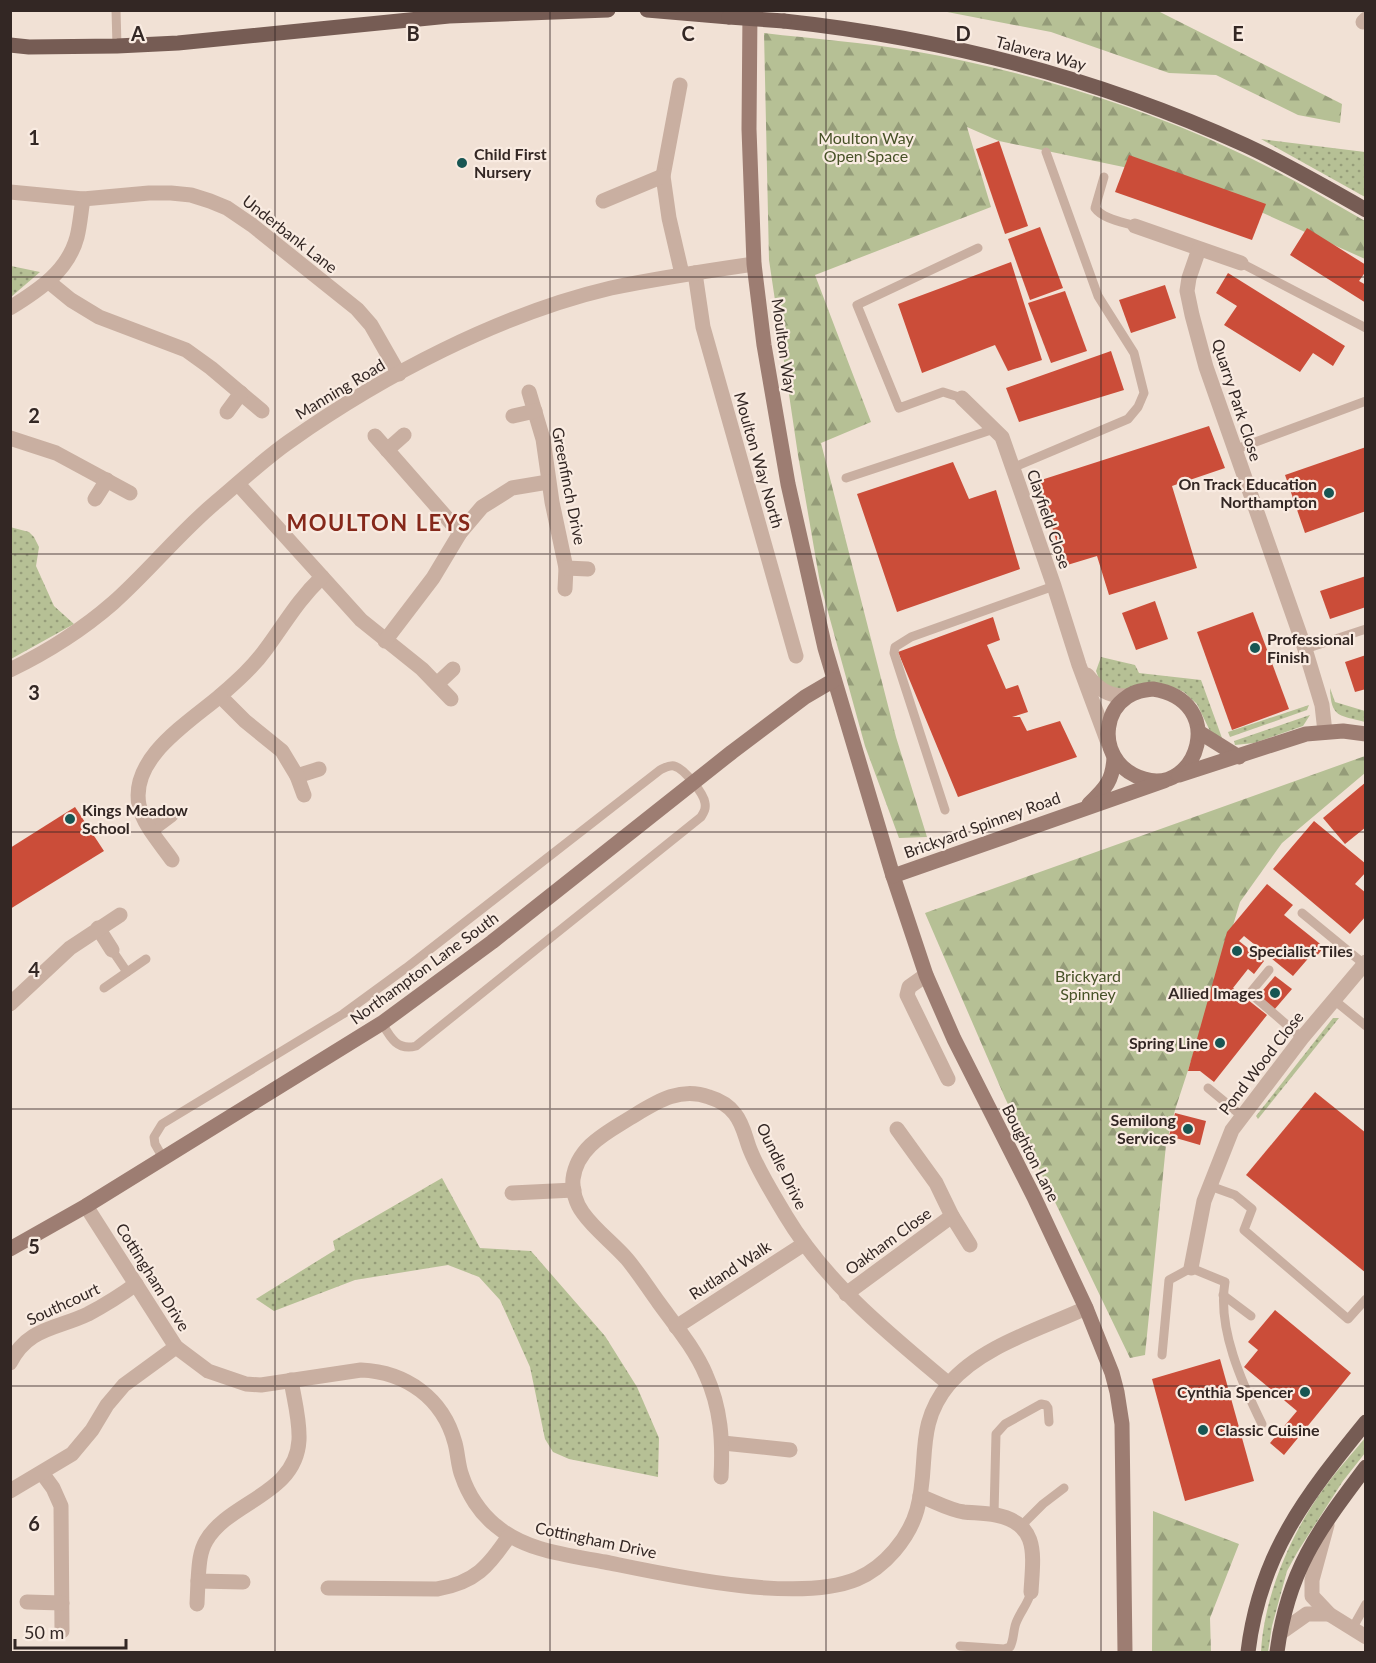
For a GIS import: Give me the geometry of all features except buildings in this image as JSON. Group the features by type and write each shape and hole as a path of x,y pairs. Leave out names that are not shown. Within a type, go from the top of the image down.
{"main road":[{"path":"10,45 29,47 117,46 178,43 449,16 608,10"},
{"name":"Talavera Way","path":"647,10 823,26 915,41 1051,73 1135,100 1248,146 1365,210"},
{"path":"1248,1653 1257,1602 1278,1544 1318,1480 1365,1422"},
{"path":"1277,1653 1286,1605 1300,1566 1329,1517 1365,1467"}],"street":[{"name":"Moulton Way","path":"750,10 749,129 754,264 764,345 788,483 816,614 834,681"},
{"name":"Moulton Way North","path":"680,85 663,177 669,218 689,273 796,656"},
{"path":"603,201 663,177"},
{"name":"Underbank Lane","path":"10,192 83,199 171,193 191,195 227,208 252,225 357,309 371,325 399,374"},
{"path":"10,308 49,282 69,259 77,237 83,199"},
{"path":"1135,226 1241,263"},
{"name":"Quarry Park Close","path":"1199,249 1187,291 1206,367 1305,649 1322,705 1325,732"},
{"name":"Manning Road","path":"10,670 69,637 112,604 198,518 288,443 339,408 399,374 502,324 552,306 609,289 689,273 754,264"},
{"path":"49,282 71,300 99,317 186,350 262,411"},
{"name":"Greenfinch Drive","path":"529,392 543,440 548,482 566,568 565,589"},
{"path":"227,412 241,393"},
{"name":"Clayfield Close","path":"962,398 1002,437 1079,665 1111,750"},
{"name":"Greenfinch Drive","path":"513,416 535,411"},
{"path":"387,450 404,435"},
{"path":"375,436 460,533"},
{"path":"10,438 56,453 130,493"},
{"path":"95,499 107,480"},
{"path":"386,641 433,579 460,533 483,507 512,488 548,482"},
{"path":"238,484 360,620 422,669 451,699"},
{"name":"Greenfinch Drive","path":"566,568 588,569"},
{"path":"172,860 151,830 139,806 138,793 143,769 156,751 249,670 295,606 322,577"},
{"name":"Clayfield Close","path":"1079,665 1096,686 1116,697 1128,696"},
{"path":"437,684 453,669"},
{"name":"Northampton Lane South","path":"10,1249 86,1206 382,1023 492,942 693,782 805,697 834,681"},
{"name":"Boughton Lane","path":"834,681 893,876 926,975 954,1039 1034,1197 1086,1308 1115,1382 1122,1424 1125,1653"},
{"path":"1153,689 1167,691 1179,697 1189,706 1196,718 1199,732 1198,744 1193,756 1170,778 1150,781 1136,776 1123,768 1111,750 1109,722 1119,704 1128,696 1153,689"},
{"path":"220,696 245,722 282,751 297,776 304,795"},
{"path":"1199,732 1239,757"},
{"name":"Brickyard Spinney Road","path":"893,876 1289,738 1325,732 1365,734"},
{"name":"Brickyard Spinney Road","path":"1084,808 1103,791 1108,783 1113,771 1111,750"},
{"path":"297,776 319,769"},
{"path":"151,830 171,815"},
{"path":"11,1000 70,948 120,915"},
{"path":"98,928 112,950"},
{"name":"Pond Wood Close","path":"1191,1268 1204,1200 1232,1130 1302,1038 1365,963"},
{"path":"926,975 909,987 907,995 948,1079"},
{"name":"Oundle Drive","path":"574,1190 573,1179 577,1165 590,1144 658,1100 675,1094 703,1094 723,1103 735,1113 764,1176 804,1244 846,1294 889,1334 949,1384"},
{"name":"Oakham Close","path":"897,1129 936,1183 952,1216 970,1245"},
{"path":"512,1193 574,1190 582,1212 627,1259 705,1372 714,1395 723,1443 721,1477"},
{"name":"Cottingham Drive","path":"86,1206 176,1347 207,1371 246,1384 261,1385 350,1372 377,1371 392,1375 417,1387 431,1398 449,1426 461,1476 468,1491 493,1523 509,1536 538,1548 706,1582 774,1588 810,1588 838,1585 859,1578 879,1565 895,1550 917,1513 924,1437 939,1399 949,1384 970,1363 986,1352 1086,1308"},
{"name":"Oakham Close","path":"846,1294 952,1216"},
{"name":"Rutland Walk","path":"676,1327 804,1244"},
{"name":"Southcourt","path":"10,1363 24,1344 42,1330 88,1314 108,1304 136,1284"},
{"path":"10,1491 66,1458 82,1444 107,1405 124,1385 176,1347"},
{"path":"197,1604 201,1553 211,1533 229,1517 273,1487 290,1467 296,1455 299,1440 291,1380"},
{"path":"723,1443 790,1450"},
{"path":"42,1473 53,1488 61,1506 62,1631"},
{"path":"920,1496 961,1512 994,1514 1010,1518 1021,1526 1032,1542 1031,1592"},
{"path":"1329,1517 1312,1580 1312,1596 1329,1614 1365,1637"},
{"path":"328,1588 437,1589 454,1586 482,1571 492,1561 509,1536"},
{"path":"198,1581 243,1582"},
{"path":"27,1602 62,1603"},
{"path":"1280,1633 1307,1614 1329,1614"}],"lane":[{"path":"116,10 117,46"},
{"path":"1012,468 1128,419 1138,407 1144,393 1134,354 1098,296 1046,152"},
{"path":"1104,177 1095,208 1098,212 1135,226"},
{"path":"962,398 943,392 899,408 857,305 978,249"},
{"path":"1241,263 1365,328"},
{"path":"1234,450 1365,401"},
{"path":"846,478 994,429"},
{"path":"945,810 894,653 895,647 911,637 1054,586"},
{"path":"1305,649 1365,628"},
{"path":"163,1158 155,1144 154,1137 162,1124 343,1014 406,968 660,770 667,766 675,766 693,782 706,804 701,817 416,1046 408,1048 396,1044 382,1023"},
{"path":"1302,913 1365,963"},
{"path":"112,950 127,972"},
{"path":"104,988 146,959"},
{"path":"1269,970 1250,993 1302,1038"},
{"path":"1334,1000 1365,1026"},
{"path":"1208,1088 1243,1117"},
{"path":"1210,1186 1236,1195 1252,1209 1244,1230 1348,1319 1365,1299"},
{"path":"1162,1354 1169,1280 1191,1268 1225,1282 1222,1295 1228,1336 1243,1384 1262,1424"},
{"path":"1222,1295 1251,1316"},
{"path":"994,1514 996,1434 1005,1424 1041,1404 1048,1408 1049,1422"},
{"path":"1021,1526 1043,1504 1064,1488"},
{"path":"960,1646 1004,1649 1010,1647 1015,1626 1028,1603 1031,1592"},
{"path":"1352,1629 1365,1604"}],"green space":[{"path":"942,11 1158,11 1342,104 1340,123 1298,115 1216,75 1169,73 1051,32"},
{"name":"Moulton Way Open Space","path":"764,33 913,51 995,68 1076,90 1117,103 1233,150 1284,175 1365,221 1365,259 1243,204 1157,174 999,141 967,127 991,207 815,275 871,422 821,443 896,737 927,837 899,838 865,746 820,583 769,260"},
{"path":"1261,139 1365,152 1365,197"},
{"path":"10,266 40,272 11,297"},
{"path":"10,527 29,532 34,537 39,547 36,566 54,606 74,624 11,659"},
{"path":"1101,657 1135,665 1139,673 1201,680 1222,738 1210,731 1197,704 1184,692 1172,687 1157,685 1124,693 1101,684 1096,671"},
{"path":"1330,688 1335,702 1365,711 1365,722 1338,714 1332,705"},
{"path":"1309,705 1307,710 1230,737 1228,732"},
{"path":"1310,715 1303,726 1254,743 1235,745 1234,741"},
{"name":"Brickyard Spinney","path":"1365,756 1365,773 1282,843 1240,902 1166,1145 1145,1355 1130,1358 1005,1098 925,913"},
{"path":"1333,1018 1339,1018 1258,1119 1256,1116"},
{"path":"442,1178 480,1248 531,1251 605,1336 637,1387 659,1438 658,1477 569,1459 553,1452 545,1439 530,1367 500,1300 479,1277 448,1265 355,1280 274,1311 256,1299 335,1250 333,1241"},
{"path":"1365,1438 1365,1453 1343,1481 1287,1571 1272,1626 1268,1652 1261,1652 1267,1609 1281,1565 1291,1544 1325,1487"},
{"path":"1153,1511 1239,1544 1210,1618 1211,1652 1152,1652"}],"place":[{"name":"Child First Nursery","path":"462,163"},
{"name":"On Track Education Northampton","path":"1329,493"},
{"name":"Professional Finish","path":"1255,648"},
{"name":"Kings Meadow School","path":"70,819"},
{"name":"Specialist Tiles","path":"1237,951"},
{"name":"Allied Images","path":"1275,993"},
{"name":"Spring Line","path":"1220,1043"},
{"name":"Semilong Services","path":"1188,1129"},
{"name":"Cynthia Spencer","path":"1305,1392"},
{"name":"Classic Cuisine","path":"1203,1430"}],"district":[{"name":"MOULTON LEYS","path":"379,523"}]}
